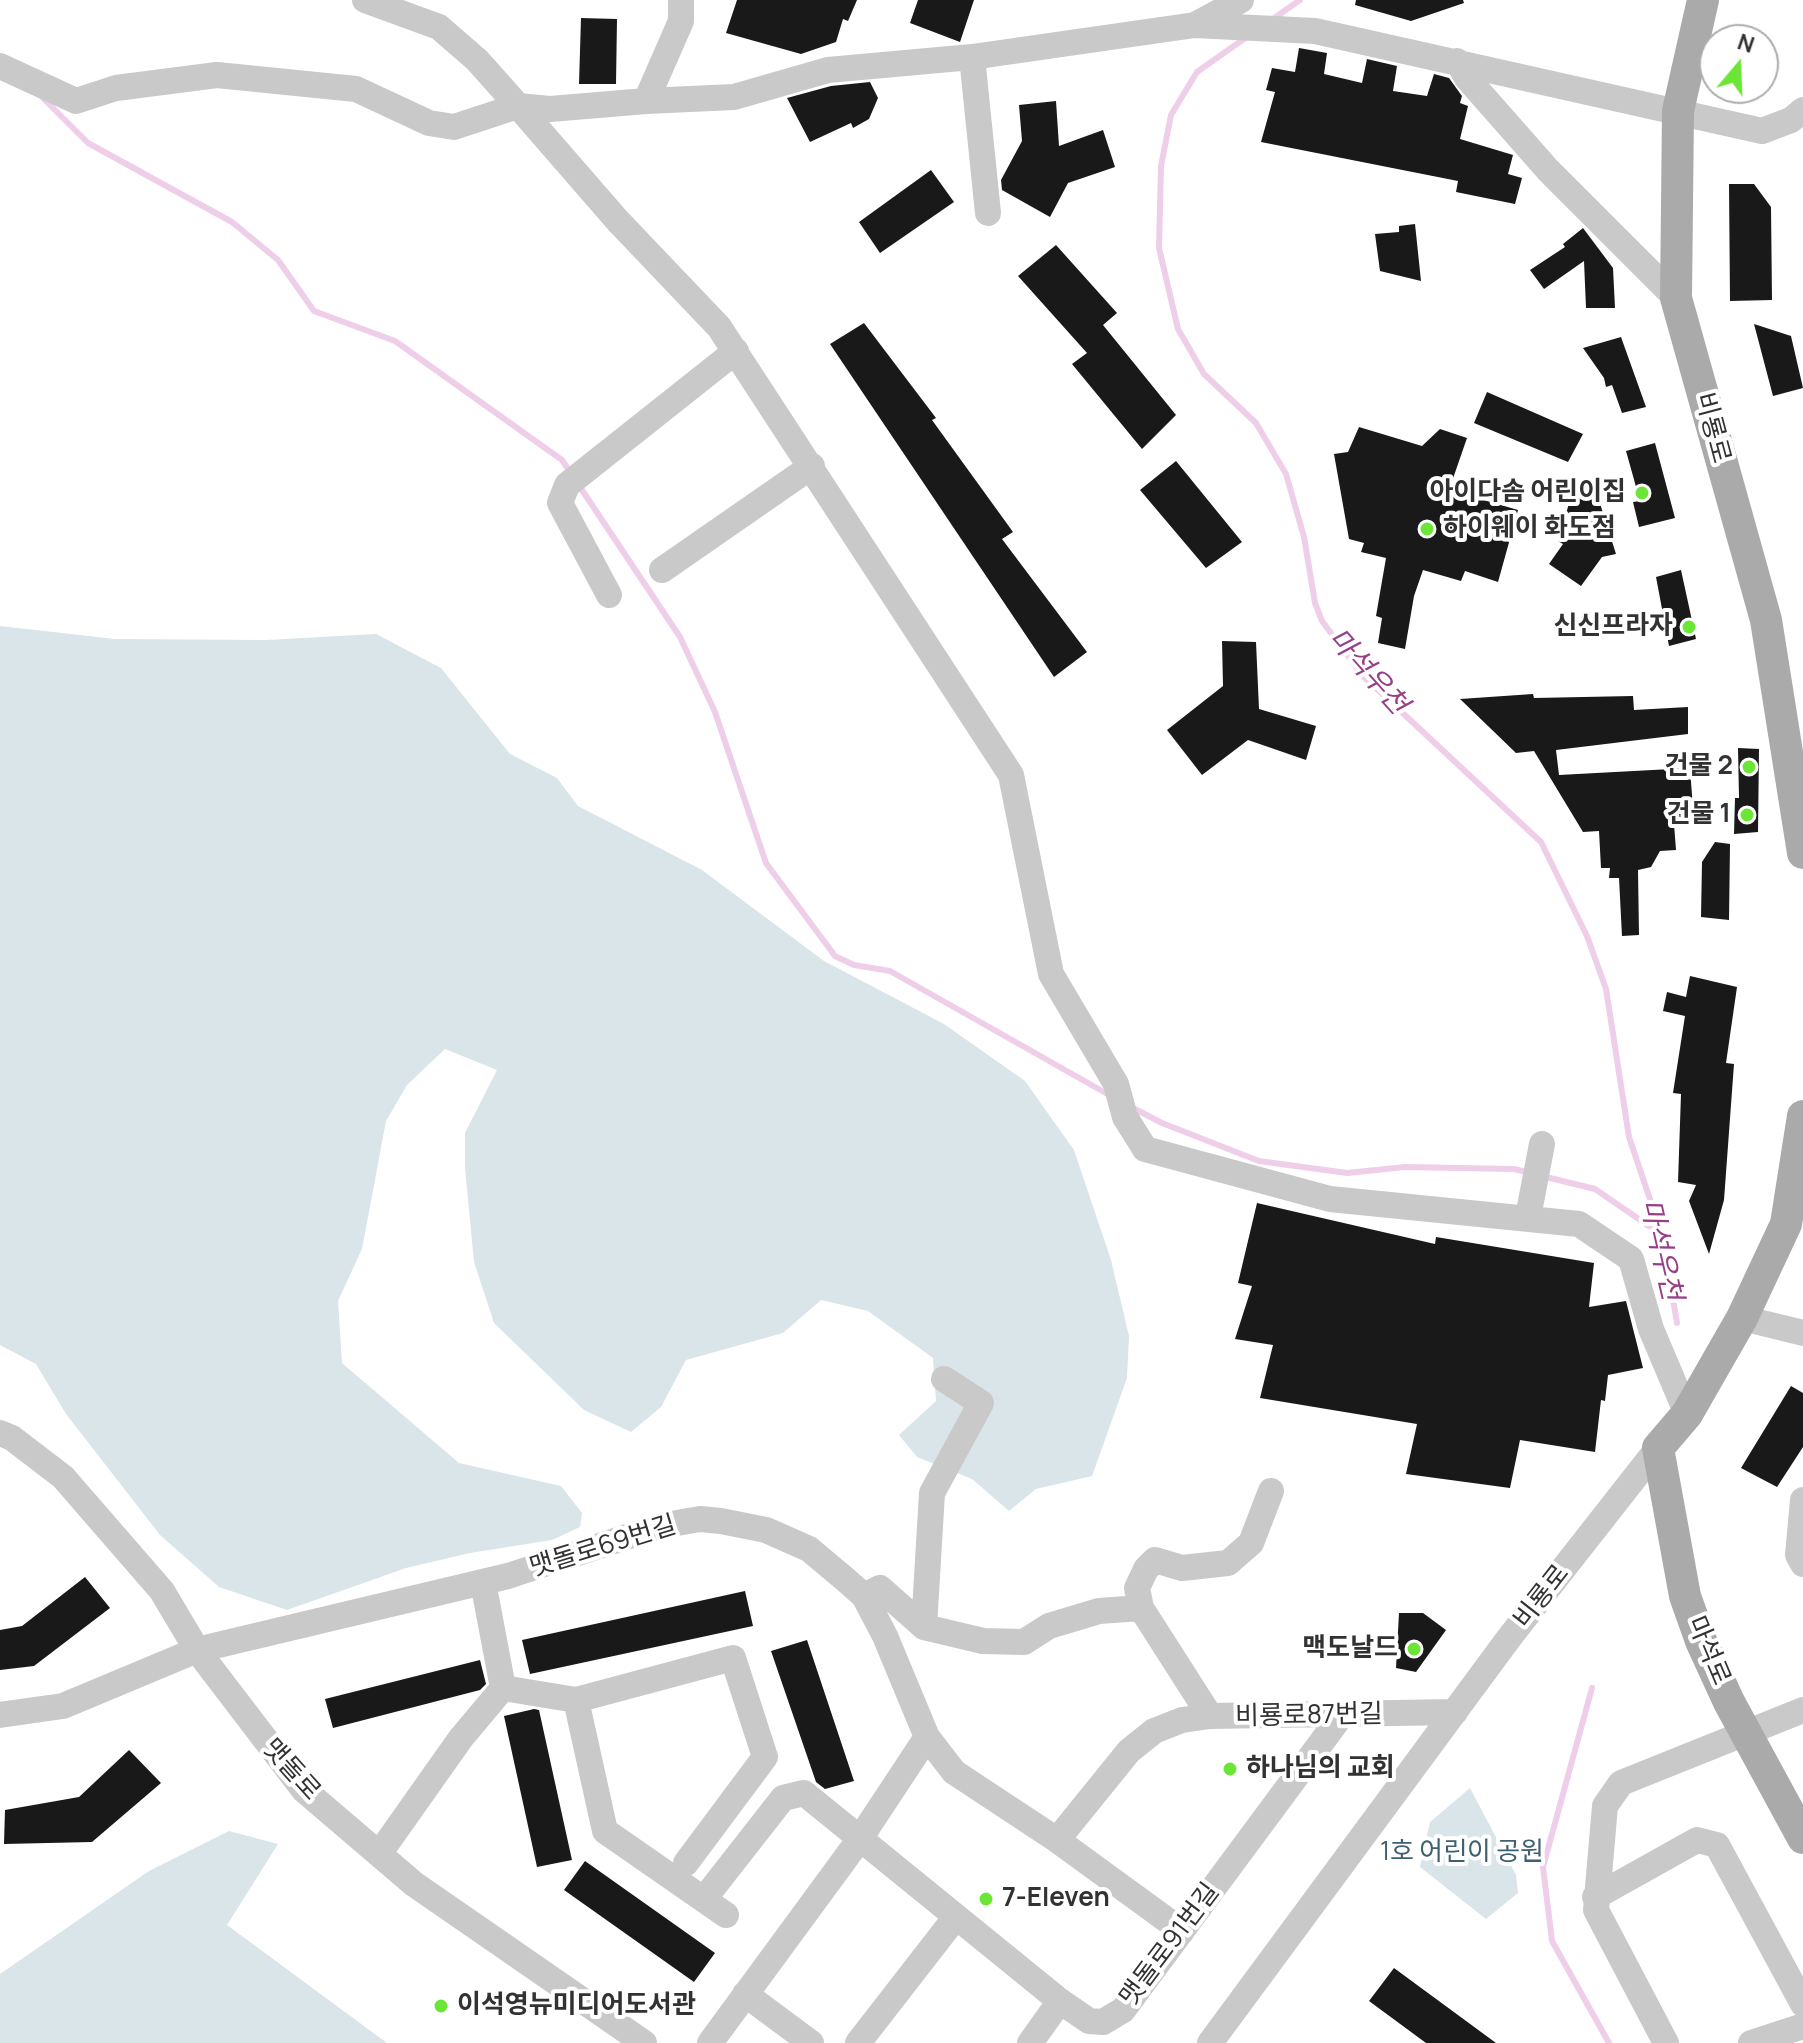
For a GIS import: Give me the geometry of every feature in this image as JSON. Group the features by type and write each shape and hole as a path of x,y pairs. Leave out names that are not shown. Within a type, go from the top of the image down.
{"main road":[{"name":"비룡로","path":"1703,0 1678,111 1676,298 1766,620 1797,764 1803,853"},
{"name":"비룡로","path":"1658,1448 1687,1414 1742,1318 1786,1224 1803,1116"},
{"name":"마석로","path":"1658,1448 1685,1596 1701,1641 1745,1732 1803,1838"}],"street":[{"path":"365,0 439,27 477,60 617,220 719,327 736,351 1011,775 1051,974 1116,1084 1125,1117 1145,1149 1330,1199 1579,1224 1631,1259 1651,1329 1687,1414"},
{"path":"646,101 681,21 681,0"},
{"path":"1195,25 1241,0"},
{"path":"0,66 76,101 116,88 217,75 356,89 429,123 454,127 518,106 550,109 734,97 828,70 972,57 1195,25 1315,31 1762,131 1791,120 1803,110"},
{"path":"972,57 988,213"},
{"path":"1457,61 1467,78 1548,170 1676,298"},
{"path":"609,595 560,503 567,485 736,351"},
{"path":"662,570 812,466"},
{"path":"1528,1217 1540,1152"},
{"path":"1742,1318 1803,1333"},
{"path":"924,1627 932,1493 981,1403 944,1379"},
{"name":"맷돌로","path":"0,1433 12,1438 63,1477 162,1591 197,1650 304,1790 414,1884 644,2043"},
{"name":"비룡로","path":"1210,2043 1455,1712 1658,1448"},
{"path":"864,1596 880,1588 924,1627 983,1641 1024,1642 1049,1626 1099,1611 1141,1608 1137,1588 1155,1560 1182,1568 1228,1563 1251,1543 1271,1491"},
{"path":"1803,1500 1798,1555 1803,1564"},
{"name":"맷돌로69번길","path":"0,1715 63,1706 197,1650 483,1582 660,1526 700,1519 766,1530 809,1549 864,1596 885,1636 927,1737 954,1772 1057,1840 1182,1931"},
{"path":"483,1582 503,1688"},
{"name":"비룡로87번길","path":"1141,1608 1210,1716 1455,1712"},
{"path":"503,1688 576,1700 733,1658 765,1757 686,1863"},
{"path":"379,1854 461,1738 503,1688"},
{"path":"576,1700 605,1831 726,1915"},
{"path":"1666,2043 1596,1910 1605,1806 1621,1783 1803,1710"},
{"path":"1057,1840 1137,1745 1154,1731 1182,1720 1210,1716"},
{"name":"맷돌로91번길","path":"704,1899 783,1798 804,1793 1060,2001 1089,2021 1103,2022 1123,2010 1341,1716"},
{"path":"710,2043 859,1840 927,1737"},
{"path":"1595,1897 1697,1840 1717,1845 1803,2004"},
{"path":"858,2043 955,1918"},
{"path":"745,1994 811,2043"},
{"path":"1030,2043 1060,2001"},
{"path":"1751,2043 1803,2026"}],"green space":[{"path":"0,626 115,639 266,640 376,634 441,668 510,754 557,778 578,806 702,870 824,961 944,1024 1025,1081 1074,1150 1111,1260 1129,1336 1127,1378 1092,1476 1036,1489 1009,1511 972,1479 917,1457 899,1435 936,1401 933,1358 868,1311 821,1300 783,1333 686,1360 661,1407 631,1432 584,1410 494,1323 474,1262 465,1168 465,1133 497,1070 445,1049 407,1085 386,1121 362,1249 338,1301 342,1363 459,1463 561,1486 582,1513 580,1527 552,1540 470,1553 406,1568 287,1610 219,1587 160,1535 66,1414 36,1364 0,1345"},
{"name":"1호 어린이 공원","path":"1470,1788 1516,1875 1518,1893 1486,1919 1420,1867 1430,1822"},
{"path":"229,1831 278,1844 227,1925 387,2043 0,2043 0,1974 149,1871"}],"building":[{"path":"737,0 857,0 848,21 843,19 836,42 801,54 726,33"},
{"path":"918,0 974,0 960,42 910,23"},
{"path":"1356,0 1463,0 1464,3 1411,21 1355,5"},
{"path":"581,18 617,19 616,84 579,84"},
{"path":"1299,48 1327,53 1324,74 1362,83 1367,59 1397,66 1393,91 1427,96 1434,74 1449,78 1462,96 1460,103 1468,106 1460,139 1513,155 1508,174 1522,178 1515,204 1456,192 1458,181 1261,142 1275,92 1266,90 1272,68 1295,72"},
{"path":"870,82 878,98 869,119 853,128 851,123 810,142 787,98 831,86"},
{"path":"1056,101 1059,146 1103,130 1115,167 1068,183 1050,217 1002,190 1001,180 1022,141 1019,105"},
{"path":"931,170 954,202 880,253 859,222"},
{"path":"1729,184 1754,184 1771,207 1772,300 1730,301"},
{"path":"1415,224 1421,281 1380,271 1375,234 1399,232 1399,226"},
{"path":"1583,228 1613,268 1615,308 1586,308 1584,261 1544,289 1530,270 1565,247 1563,244"},
{"path":"1056,245 1117,313 1103,325 1176,415 1142,449 1072,364 1087,353 1018,276"},
{"path":"864,323 936,418 932,420 1013,532 1002,539 1087,652 1054,677 830,344"},
{"path":"1754,324 1791,336 1803,388 1773,396"},
{"path":"1621,337 1646,407 1622,413 1612,385 1606,387 1604,378 1583,348"},
{"path":"1487,392 1583,434 1568,462 1474,423"},
{"path":"1359,427 1422,446 1440,429 1467,438 1449,490 1518,510 1498,582 1465,571 1461,581 1423,570 1414,596 1405,649 1378,643 1382,618 1376,616 1386,558 1361,552 1364,543 1349,539 1334,454 1348,452"},
{"path":"1655,443 1675,518 1639,527 1633,502 1640,501 1626,451"},
{"path":"1176,461 1242,542 1206,568 1140,490"},
{"path":"1597,494 1616,554 1602,557 1581,586 1549,564 1563,544 1558,541 1570,500"},
{"path":"1681,570 1696,639 1669,646 1656,577"},
{"path":"1222,641 1256,642 1259,709 1316,726 1306,760 1248,740 1202,775 1167,730 1223,686"},
{"path":"1533,694 1534,698 1633,696 1634,710 1688,707 1688,734 1556,750 1559,775 1690,768 1694,822 1674,824 1676,850 1660,851 1651,867 1638,870 1639,935 1622,936 1619,878 1609,878 1610,868 1601,868 1599,831 1583,832 1534,751 1516,753 1460,699"},
{"path":"1738,748 1759,749 1758,832 1734,834 1735,798 1739,798"},
{"path":"1715,842 1730,844 1729,920 1701,917 1702,862"},
{"path":"1690,976 1737,987 1726,1063 1734,1064 1724,1200 1709,1254 1689,1201 1696,1185 1678,1182 1681,1094 1673,1093 1685,1016 1663,1011 1667,992 1686,997"},
{"path":"1257,1203 1435,1244 1436,1237 1594,1263 1589,1307 1626,1301 1643,1368 1608,1375 1605,1401 1601,1400 1595,1452 1520,1440 1510,1488 1406,1474 1417,1424 1260,1398 1273,1345 1235,1339 1252,1286 1238,1283"},
{"path":"1791,1386 1803,1393 1803,1447 1777,1487 1741,1468"},
{"path":"85,1577 110,1608 34,1666 0,1670 0,1630 22,1626"},
{"path":"745,1591 753,1626 530,1674 522,1640"},
{"name":"맥도날드","path":"1399,1613 1423,1613 1446,1630 1416,1672 1396,1668"},
{"path":"807,1640 854,1781 825,1789 816,1782 771,1651"},
{"path":"480,1660 486,1684 480,1690 333,1728 325,1699"},
{"path":"539,1710 572,1860 537,1867 504,1716"},
{"path":"129,1750 161,1783 92,1842 4,1844 5,1810 79,1797"},
{"path":"585,1861 715,1953 694,1982 564,1890"},
{"path":"1394,1968 1496,2043 1426,2043 1369,2001"}],"waterway":[{"name":"마석우천","path":"1270,21 1300,0"},
{"name":"마석우천","path":"1248,36 1197,72 1171,115 1161,166 1159,248 1178,329 1204,374 1256,423 1286,474 1304,537 1315,603 1322,621 1363,676 1541,842 1587,936 1606,989 1629,1137 1662,1235 1677,1323"},
{"path":"42,97 88,143 232,222 278,260 314,311 395,341 562,460 572,475"},
{"path":"578,484 680,637 715,712 766,863 835,956 854,965 890,971 1111,1096"},
{"path":"1131,1107 1162,1123 1259,1161 1347,1173 1405,1167 1514,1169 1531,1173"},
{"path":"1542,1176 1595,1189 1662,1235"},
{"name":"마석우천","path":"1592,1688 1543,1867 1552,1941 1609,2043"}],"place":[{"name":"아이다솜 어린이집","path":"1642,493"},
{"name":"하이웨이 화도점","path":"1427,529"},
{"name":"신신프라자","path":"1689,627"},
{"name":"건물 2","path":"1749,767"},
{"name":"건물 1","path":"1747,815"},
{"name":"맥도날드","path":"1414,1649"},
{"name":"하나님의 교회","path":"1230,1769"},
{"name":"7-Eleven","path":"986,1899"},
{"name":"이석영뉴미디어도서관","path":"441,2006"}]}
